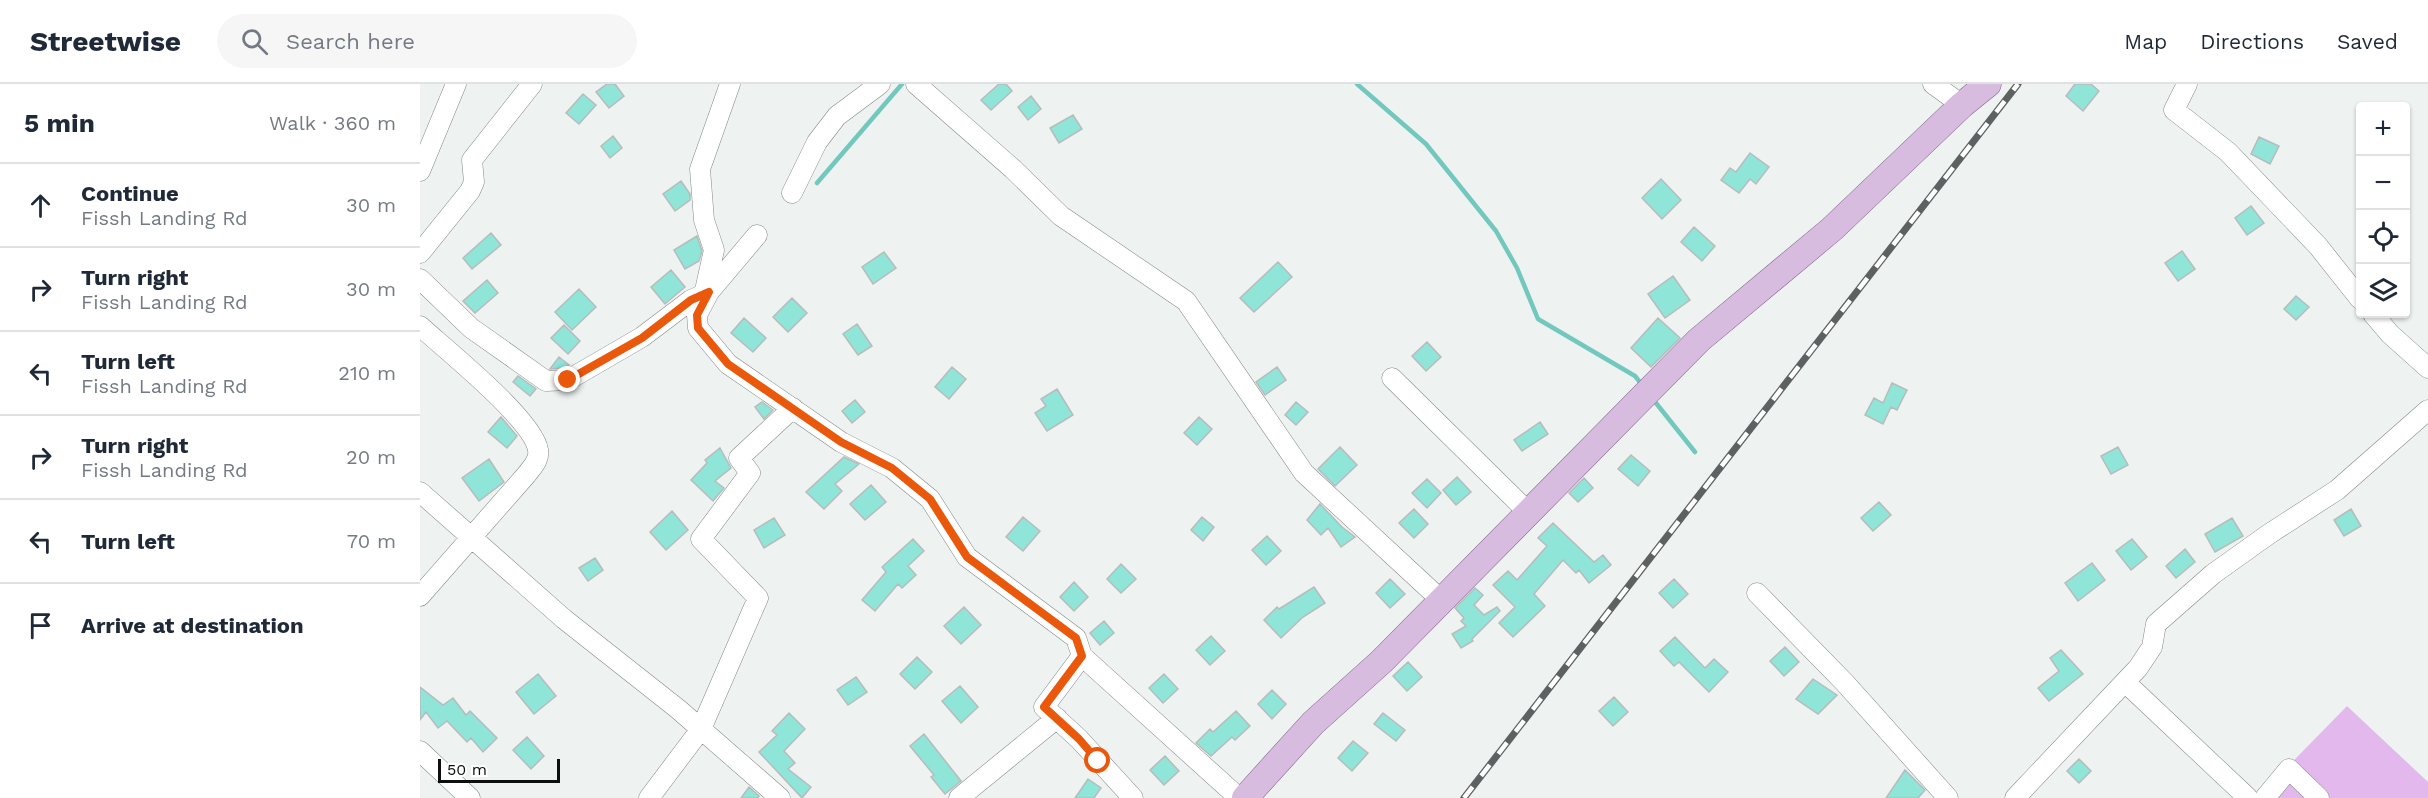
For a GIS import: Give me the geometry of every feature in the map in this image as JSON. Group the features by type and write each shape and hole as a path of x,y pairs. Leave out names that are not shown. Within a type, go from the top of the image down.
{"main road":[{"path":"1245,798 1313,723 1382,660 1527,511 1699,340 1832,228 1962,105 1988,84"}],"street":[{"path":"420,171 456,84"},
{"path":"420,254 470,191 474,182 471,160 532,84"},
{"path":"709,292 706,286 714,250 704,220 700,169 730,84"},
{"path":"792,193 817,142 837,116 880,84"},
{"path":"916,84 1013,169 1061,216 1186,301 1304,473 1440,599"},
{"path":"1933,84 1962,105"},
{"path":"2187,84 2174,110 2229,152 2318,246 2356,293"},
{"path":"757,234 709,292 697,315 698,328 708,343 728,364 841,442 892,468 930,499 967,557 1072,634 1079,643 1082,656 1239,798"},
{"path":"420,279 471,328 546,381 568,380 642,338 691,300 709,292"},
{"path":"2376,318 2390,334 2428,368"},
{"path":"420,326 512,410 533,436 538,449 538,459 527,474 420,596"},
{"path":"1392,378 1527,511"},
{"path":"649,798 701,729 758,598 701,539 750,473 739,458 792,408"},
{"path":"2015,798 2126,683 2152,647 2156,624 2213,574 2337,490 2428,410"},
{"path":"420,492 564,619 701,729 780,798"},
{"path":"1757,593 1845,683 1948,798"},
{"path":"1082,656 1044,707 1133,798"},
{"path":"2126,683 2248,798"},
{"path":"959,798 1057,718"},
{"path":"420,751 470,798"},
{"path":"2265,798 2289,769 2319,798"}],"shaded area":[{"path":"2347,706 2428,782 2428,798 2257,798"}],"building":[{"path":"607,84 615,84 624,96 609,108 596,92"},
{"path":"999,84 1006,84 1012,91 991,110 981,100"},
{"path":"2075,84 2091,84 2099,91 2083,111 2066,96"},
{"path":"583,94 596,105 579,124 566,113"},
{"path":"1031,96 1041,109 1028,120 1018,107"},
{"path":"1073,115 1082,129 1059,143 1050,128"},
{"path":"613,136 622,148 610,158 601,146"},
{"path":"2259,137 2279,146 2270,164 2251,154"},
{"path":"1750,153 1769,167 1756,184 1750,179 1739,193 1721,180 1730,168 1736,172"},
{"path":"1661,179 1681,200 1662,219 1642,198"},
{"path":"681,181 690,194 690,200 675,211 663,194"},
{"path":"2251,206 2264,223 2247,235 2235,218"},
{"path":"1694,227 1715,246 1702,261 1681,242"},
{"path":"491,233 501,245 472,269 463,258"},
{"path":"697,236 702,251 699,261 685,269 674,250"},
{"path":"2182,251 2195,269 2178,281 2165,263"},
{"path":"884,252 896,268 873,284 862,267"},
{"path":"1278,262 1292,277 1254,312 1240,298"},
{"path":"671,270 685,287 665,304 651,287"},
{"path":"1673,276 1690,300 1665,318 1648,294"},
{"path":"487,280 498,293 475,313 463,301"},
{"path":"579,289 596,307 572,330 555,312"},
{"path":"2296,296 2309,307 2296,320 2284,309"},
{"path":"792,298 807,313 788,332 773,317"},
{"path":"744,318 766,338 753,352 731,333"},
{"path":"1658,318 1680,338 1651,367 1631,348"},
{"path":"857,324 872,346 858,355 843,334"},
{"path":"564,325 580,341 568,354 551,338"},
{"path":"1427,342 1441,357 1426,371 1412,356"},
{"path":"559,357 569,365 565,368 550,369"},
{"path":"952,367 966,379 949,399 935,387"},
{"path":"1277,367 1286,380 1265,395 1256,382"},
{"path":"518,376 536,389 530,396 513,382"},
{"path":"1892,383 1907,390 1897,410 1891,407 1883,424 1865,415 1874,398 1883,403"},
{"path":"1057,389 1073,415 1047,431 1035,413 1046,406 1041,399"},
{"path":"855,400 865,412 852,423 842,411"},
{"path":"762,402 773,410 764,419 755,407"},
{"path":"1296,402 1308,412 1296,425 1285,415"},
{"path":"501,417 517,436 507,448 488,432"},
{"path":"1199,417 1212,429 1197,445 1184,433"},
{"path":"1540,422 1548,434 1522,451 1514,440"},
{"path":"1340,447 1357,465 1335,486 1318,469"},
{"path":"2118,447 2128,465 2111,474 2101,456"},
{"path":"720,448 731,468 715,481 724,488 713,501 691,480 707,463 705,460"},
{"path":"1631,455 1650,471 1638,486 1618,469"},
{"path":"844,457 859,464 835,484 842,491 824,509 806,492"},
{"path":"489,459 504,482 479,501 462,478"},
{"path":"1457,477 1471,492 1456,505 1443,490"},
{"path":"1584,478 1593,488 1578,502 1569,493"},
{"path":"1427,479 1441,493 1427,508 1412,493"},
{"path":"871,485 886,502 865,520 850,504"},
{"path":"1879,502 1891,515 1873,531 1861,518"},
{"path":"1320,504 1355,537 1341,547 1328,528 1321,535 1307,520"},
{"path":"1414,509 1428,524 1414,538 1399,523"},
{"path":"2351,509 2361,526 2344,536 2334,520"},
{"path":"672,511 688,530 666,550 650,532"},
{"path":"1023,517 1040,531 1023,551 1006,537"},
{"path":"1202,517 1214,527 1203,541 1191,530"},
{"path":"774,518 785,535 764,548 754,530"},
{"path":"2232,518 2243,536 2215,552 2205,534"},
{"path":"1553,523 1594,562 1603,555 1611,565 1589,583 1579,570 1576,573 1563,560 1534,594 1545,606 1513,637 1499,623 1515,607 1493,585 1508,571 1517,580 1547,546 1538,538"},
{"path":"1267,536 1281,551 1266,565 1252,550"},
{"path":"913,539 924,551 908,566 916,575 902,588 898,584 875,611 862,600 886,572 882,567"},
{"path":"2132,539 2147,557 2131,570 2116,551"},
{"path":"2185,549 2195,562 2176,578 2166,566"},
{"path":"595,558 603,570 588,581 579,568"},
{"path":"2092,563 2105,580 2078,601 2065,583"},
{"path":"1121,564 1136,579 1121,593 1107,579"},
{"path":"1390,579 1405,594 1390,608 1376,593"},
{"path":"1674,579 1688,594 1673,608 1659,593"},
{"path":"1074,582 1088,597 1074,611 1060,597"},
{"path":"1314,587 1325,603 1303,617 1281,638 1264,620 1277,607 1279,609"},
{"path":"1475,588 1483,595 1474,605 1484,615 1497,607 1500,611 1472,639 1473,641 1461,648 1452,634 1466,626 1461,621 1464,618 1455,608"},
{"path":"964,607 981,625 961,644 944,626"},
{"path":"1104,621 1114,633 1100,645 1090,633"},
{"path":"1211,636 1225,651 1210,665 1196,650"},
{"path":"1675,637 1705,668 1714,659 1728,672 1709,692 1679,662 1674,666 1660,651"},
{"path":"1785,647 1799,662 1784,676 1770,661"},
{"path":"2061,650 2083,674 2049,701 2038,688 2059,671 2050,658"},
{"path":"917,657 932,672 915,689 900,674"},
{"path":"1408,662 1422,677 1407,691 1393,676"},
{"path":"538,674 556,696 534,714 516,692"},
{"path":"1164,674 1178,689 1163,703 1149,688"},
{"path":"856,677 867,692 848,705 837,690"},
{"path":"1813,679 1837,695 1818,714 1796,699"},
{"path":"960,686 978,707 961,723 942,701"},
{"path":"420,687 443,705 453,698 466,715 470,711 497,738 483,752 471,738 467,742 447,721 438,728 426,712 420,720"},
{"path":"1272,690 1286,704 1272,719 1258,704"},
{"path":"1614,697 1628,712 1613,726 1599,711"},
{"path":"1236,711 1250,726 1235,740 1232,737 1211,756 1196,743 1210,729 1213,732"},
{"path":"789,713 805,729 784,751 795,763 788,769 811,787 802,798 759,752 777,735 772,731"},
{"path":"1383,713 1405,730 1396,741 1374,724"},
{"path":"924,734 961,781 945,794 931,777 934,775 910,746"},
{"path":"527,737 544,756 531,769 513,750"},
{"path":"1353,741 1368,753 1352,771 1338,758"},
{"path":"1165,756 1179,771 1164,785 1150,770"},
{"path":"2079,759 2091,771 2079,783 2067,771"},
{"path":"1905,770 1925,790 1918,798 1886,798"},
{"path":"1088,779 1101,788 1094,798 1075,798"},
{"path":"749,787 759,796 758,798 741,798"}],"waterway":[{"path":"817,183 902,84"},
{"path":"1357,84 1426,144 1496,231 1517,268 1538,319 1635,376 1643,386"},
{"path":"1652,398 1695,452"}],"railway":[{"path":"1464,798 2018,84"}],"route":[{"path":"568,380 642,338 691,300 709,292 697,315 698,328 708,343 728,364 841,442 892,468 908,484 930,499 967,557 1076,638 1082,648 1082,656 1044,707 1079,739 1098,761"}]}
